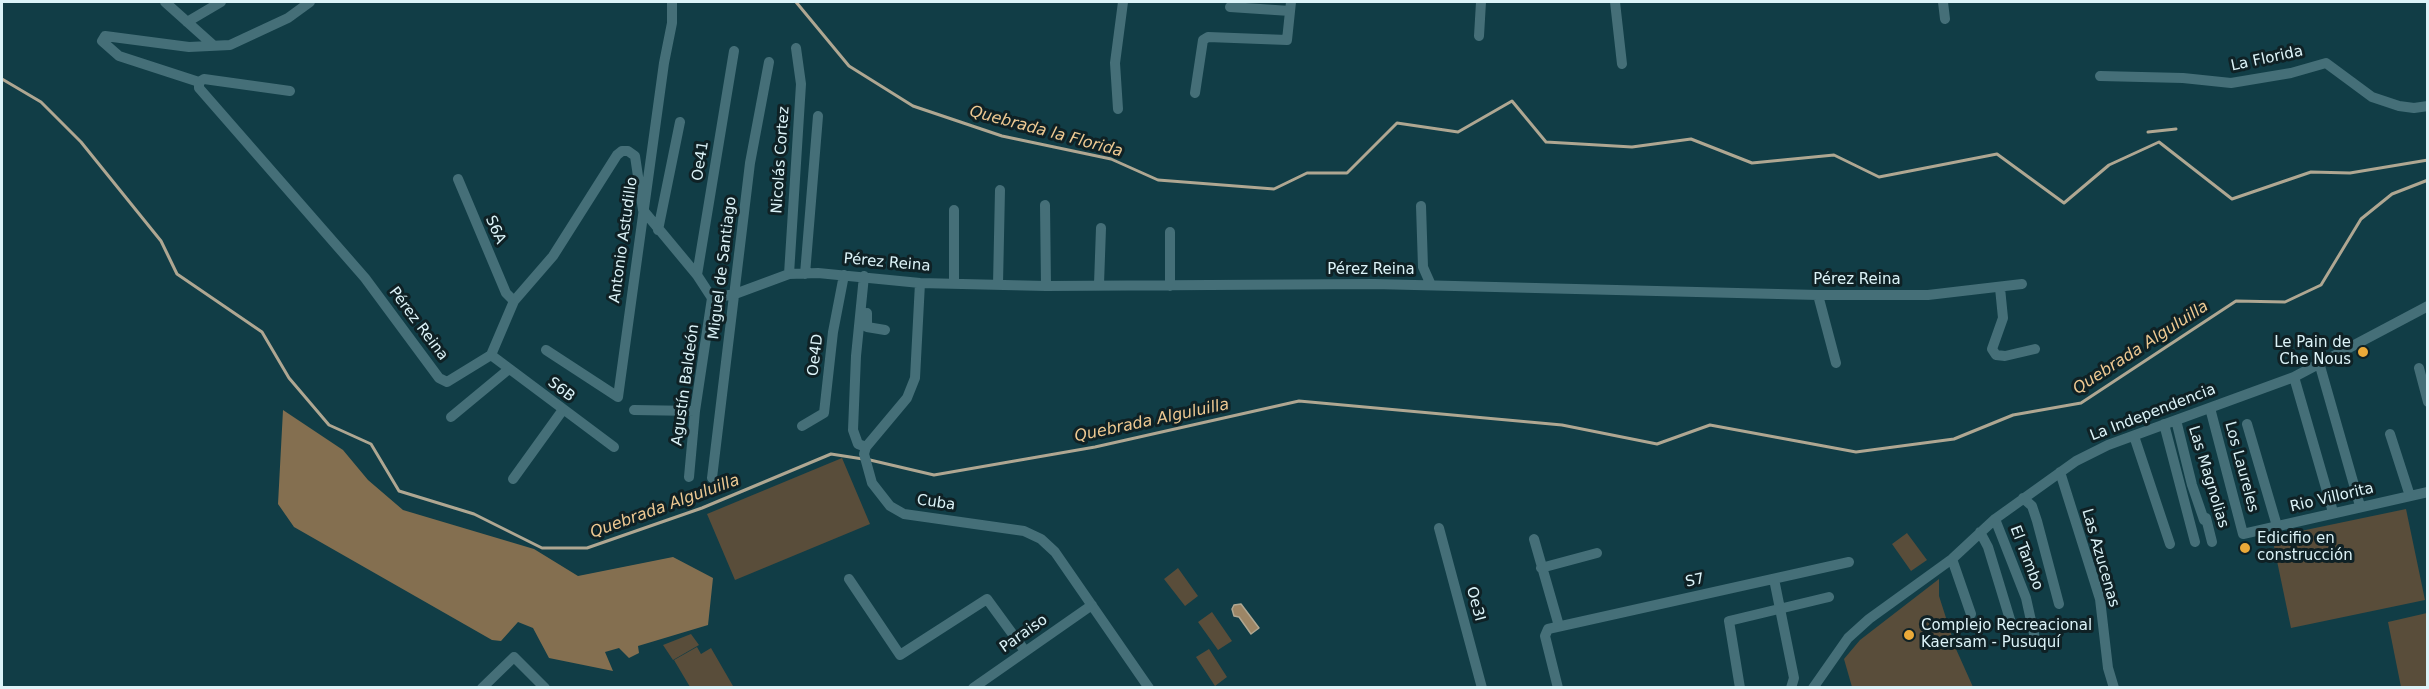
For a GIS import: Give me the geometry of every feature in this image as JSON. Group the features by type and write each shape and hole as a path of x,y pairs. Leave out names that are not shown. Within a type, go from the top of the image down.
{"street":[{"path":"165,2 213,45"},
{"path":"187,22 221,2"},
{"path":"290,90 204,79 199,82 118,56 102,41 105,36 189,46 230,45 288,18 310,2"},
{"name":"Antonio Astudillo","path":"546,350 618,397 643,210 672,23 672,2"},
{"path":"1118,109 1115,63 1123,2"},
{"path":"1479,36 1481,2"},
{"path":"1615,2 1622,64"},
{"path":"1943,2 1945,19"},
{"path":"1195,93 1203,40 1208,37 1287,40 1291,6 1230,7"},
{"name":"Nicolás Cortez","path":"789,274 801,84 796,48"},
{"name":"Oe41","path":"697,275 735,51"},
{"name":"Miguel de Santiago","path":"712,478 750,163 769,62"},
{"name":"La Florida","path":"2100,76 2183,78 2231,83 2291,73 2326,63 2372,97 2399,106 2414,108 2427,106"},
{"name":"Pérez Reina","path":"199,82 199,88 365,278 439,378 447,382 491,355"},
{"path":"805,274 818,116"},
{"path":"658,230 680,122"},
{"path":"491,355 510,297 553,256 617,155 622,151 628,151 635,156 643,210 697,275 712,298"},
{"name":"S6A","path":"458,179 510,297"},
{"path":"998,284 1000,190"},
{"path":"1045,205 1047,286"},
{"path":"1421,206 1423,267 1431,285"},
{"path":"954,210 954,282"},
{"path":"1099,284 1101,228"},
{"path":"1170,232 1170,286"},
{"name":"Pérez Reina","path":"712,298 735,294 789,274 844,275 920,283 954,282 1047,286 1099,284 1431,285 1818,295 1928,295 2022,284"},
{"name":"Oe4D","path":"802,426 824,413 833,332 844,275"},
{"path":"867,277 867,327 885,330"},
{"path":"867,277 855,365 853,430 858,444 866,447 912,389 920,283"},
{"path":"2000,288 2003,318 1992,349 1996,355 2005,356 2035,349"},
{"path":"1818,295 1836,363"},
{"name":"Agustín Baldeón","path":"689,477 695,411 712,298"},
{"name":"La Independencia","path":"1813,687 1855,631 1952,559 1995,519 2060,472 2097,449 2320,366 2427,306"},
{"name":"S6B","path":"491,355 562,411 614,447"},
{"path":"2320,366 2360,506"},
{"path":"2419,368 2427,402"},
{"path":"451,417 509,369"},
{"path":"2294,377 2333,512"},
{"name":"Los Laureles","path":"2210,408 2243,534"},
{"path":"634,410 695,411"},
{"path":"513,479 562,411"},
{"name":"Las Magnolias","path":"2176,420 2193,485 2204,520 2206,518 2212,542"},
{"path":"2164,424 2194,542"},
{"path":"2247,424 2277,526"},
{"path":"2390,434 2410,496"},
{"path":"2134,436 2170,544"},
{"name":"Cuba","path":"866,447 864,454 868,474 877,491 890,506 904,514 1024,531 1041,539 1055,552 1149,687"},
{"name":"Las Azucenas","path":"2060,472 2100,600 2108,668 2114,687"},
{"name":"Rio Villorita","path":"2243,534 2427,492"},
{"path":"2023,498 2032,506 2059,604"},
{"name":"El Tambo","path":"1995,519 2026,598 2036,643"},
{"name":"Oe3I","path":"1439,528 1482,687"},
{"path":"1980,532 1988,547 2012,626"},
{"path":"1534,539 1553,627 1545,636 1558,687"},
{"path":"1541,568 1597,553"},
{"path":"1952,559 1971,614"},
{"name":"S7","path":"1553,627 1849,562"},
{"path":"849,579 900,655 987,598 1026,651"},
{"path":"1774,579 1794,678 1791,687"},
{"path":"1740,687 1729,621 1829,597"},
{"name":"Paraiso","path":"973,687 1092,605"},
{"path":"483,687 513,657 545,687"}],"shaded area":[{"path":"283,410 343,450 368,480 403,510 534,549 578,576 673,557 713,578 708,625 638,646 639,653 629,658 619,648 605,652 613,671 549,658 533,628 518,622 501,641 492,640 294,527 278,504"},
{"path":"842,458 870,524 735,580 707,514"},
{"path":"2406,509 2425,600 2291,628 2272,537"},
{"path":"1907,533 1927,560 1911,571 1892,544"},
{"path":"1178,568 1198,596 1185,606 1164,579"},
{"name":"Complejo Recreacional Kaersam - Pusuquí","path":"1939,579 1939,596 1956,649 1973,687 1852,687 1844,659 1860,640"},
{"path":"1241,604 1259,628 1251,634 1239,617 1234,616 1232,609 1234,605"},
{"path":"1212,612 1232,641 1218,650 1198,622"},
{"path":"2427,613 2427,687 2401,687 2388,622"},
{"path":"691,634 699,645 673,660 663,645"},
{"path":"697,647 701,654 711,648 733,686 690,687 674,660"},
{"path":"1209,649 1227,677 1215,686 1196,657"}],"waterway":[{"name":"Quebrada la Florida","path":"796,2 849,66 913,106 1002,136 1111,159 1158,180 1274,189 1307,173 1347,173 1397,123 1458,132 1512,101 1546,142 1632,147 1691,139 1752,163 1834,155 1879,177 1997,154 2064,203 2109,165 2159,142 2232,199 2311,172 2350,173 2428,160"},
{"name":"Quebrada Alguluilla","path":"2,79 41,102 81,142 161,241 177,274 262,332 289,378 329,425 371,444 399,491 474,514 542,548 587,548 702,508 831,454 863,459"},
{"path":"2148,132 2176,129"},
{"name":"Quebrada Alguluilla","path":"870,460 934,475 1095,447 1299,401 1562,425 1657,444 1710,425 1856,452 1954,439 2013,415 2081,403 2236,301 2285,302 2321,285 2361,219 2392,194 2428,180"}],"place":[{"name":"Le Pain de Che Nous","path":"2363,352"},
{"name":"Edicifio en construcción","path":"2245,548"},
{"name":"Complejo Recreacional Kaersam - Pusuquí","path":"1909,635"}]}
